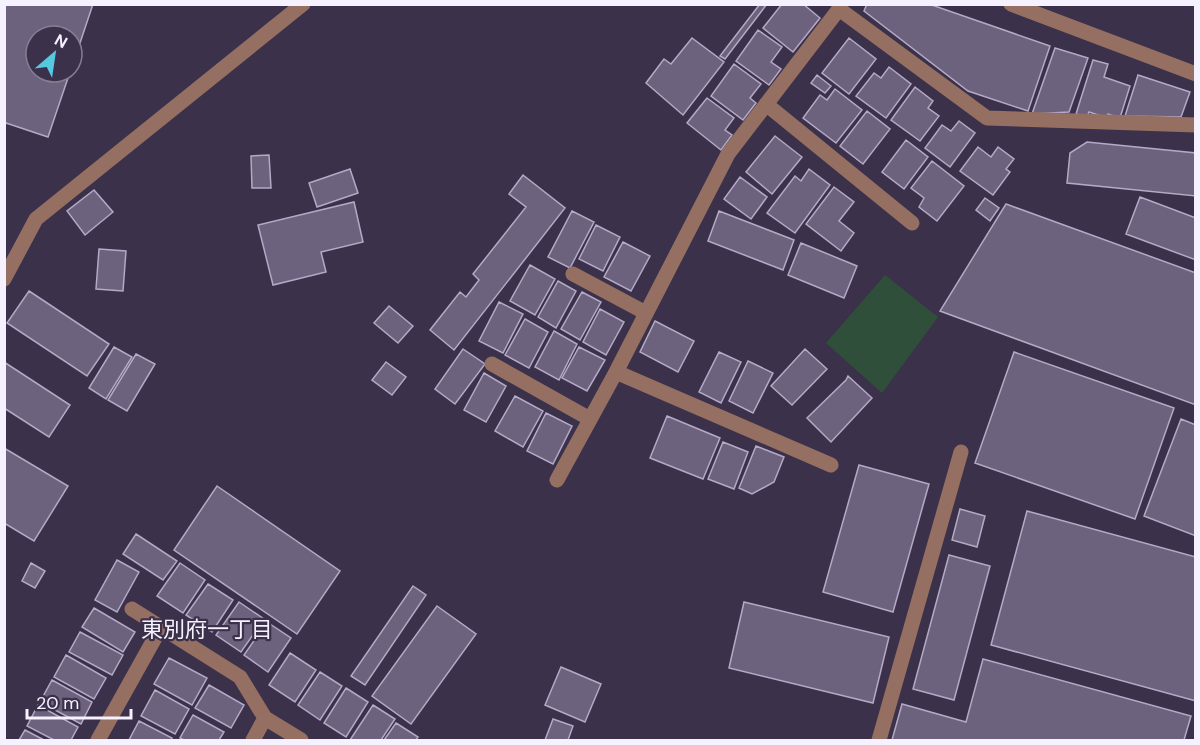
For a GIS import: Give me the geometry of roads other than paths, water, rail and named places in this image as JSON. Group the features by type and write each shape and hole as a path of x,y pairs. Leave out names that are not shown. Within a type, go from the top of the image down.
{"street":[{"path":"4,279 36,219 303,4"},
{"path":"1011,4 1196,74"},
{"path":"557,480 616,372 728,154 840,7 987,118 1196,125"},
{"path":"766,104 912,223"},
{"path":"573,274 646,313"},
{"path":"492,364 590,419"},
{"path":"616,372 831,465"},
{"path":"879,741 961,452"},
{"path":"132,609 240,677 265,718 301,741"},
{"path":"98,741 161,627"},
{"path":"253,741 265,718"}],"district":[{"name":"東別府一丁目","path":"207,629"}]}
